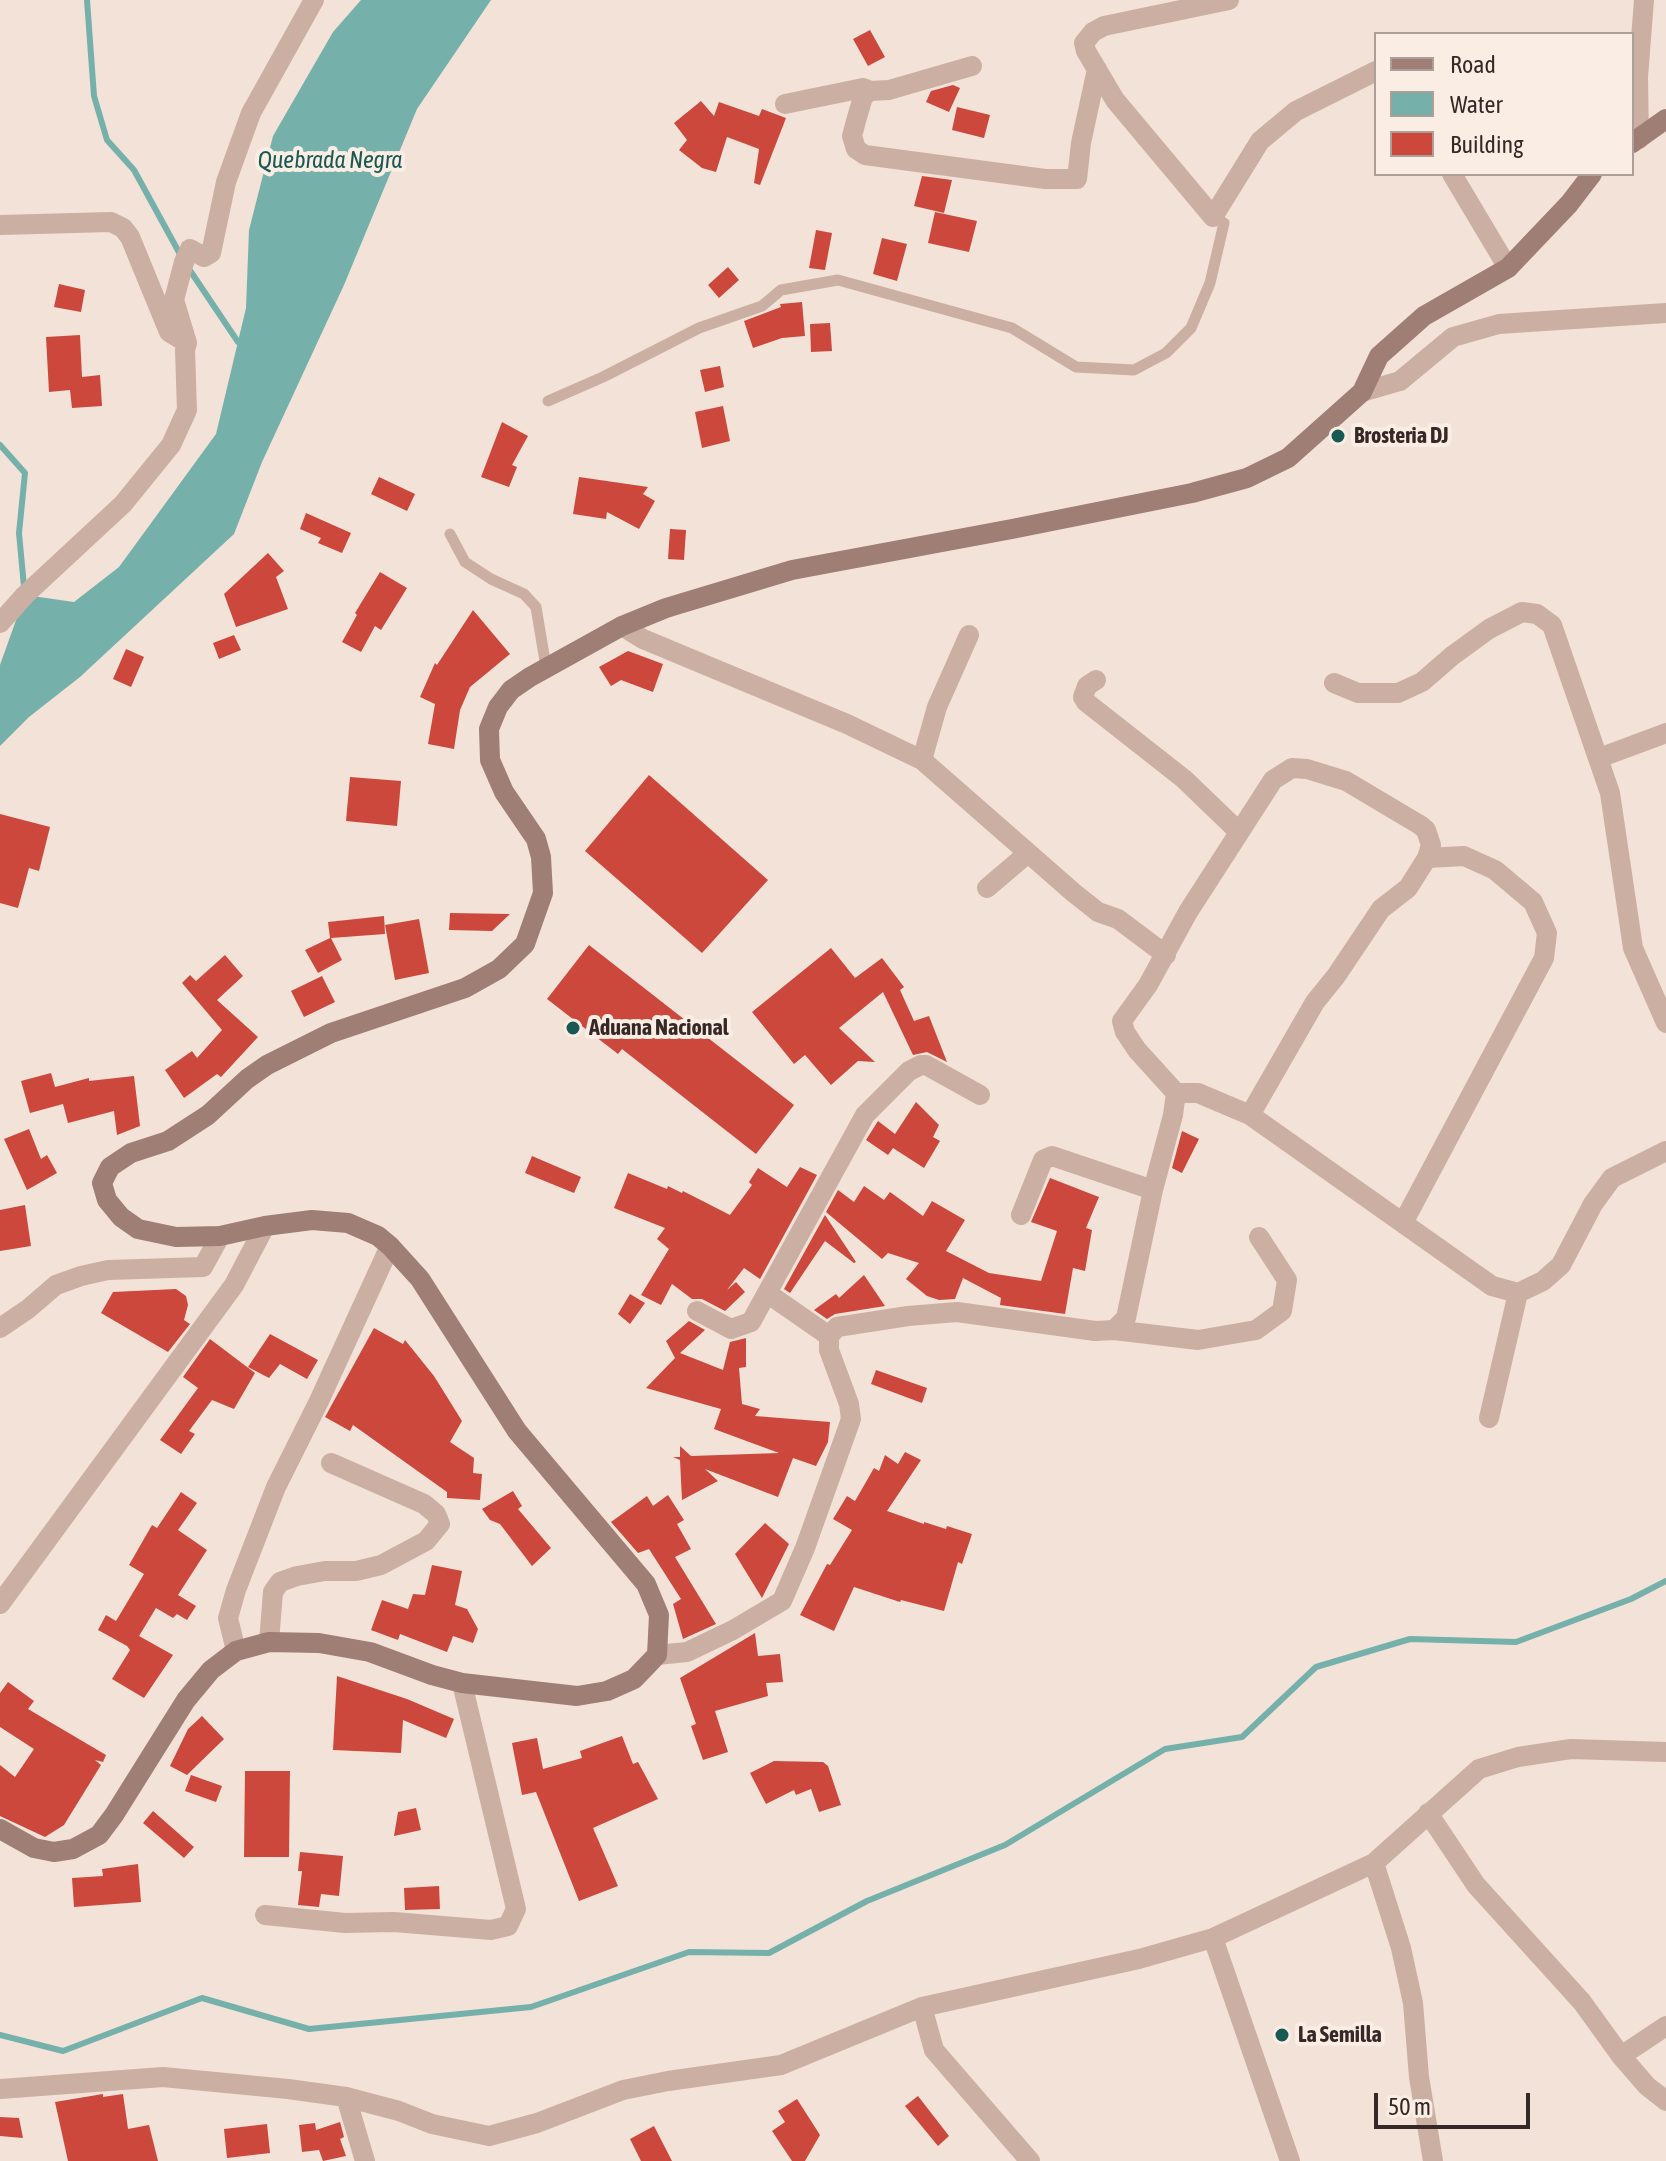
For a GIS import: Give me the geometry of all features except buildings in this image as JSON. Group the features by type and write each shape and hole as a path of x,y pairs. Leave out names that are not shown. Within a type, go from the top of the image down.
{"main road":[{"path":"1635,141 1666,119"},
{"path":"0,1829 34,1848 54,1852 73,1849 99,1835 186,1700 211,1670 236,1651 269,1642 319,1643 370,1652 462,1683 577,1696 607,1691 634,1679 657,1655 659,1615 646,1584 517,1431 420,1279 390,1246 378,1236 348,1223 312,1220 220,1236 176,1237 138,1229 121,1217 107,1200 102,1183 110,1167 131,1153 168,1141 208,1115 267,1065 331,1033 465,988 499,969 525,944 543,893 541,857 536,839 504,792 490,760 489,729 498,707 511,690 546,667 622,626 666,608 792,570 1102,511 1247,478 1288,458 1362,392 1379,356 1424,316 1508,268 1569,204 1590,176"}],"street":[{"path":"0,623 25,595 123,504 171,445 187,410 187,343 174,300 184,262 190,249 204,257 211,253 226,182 251,113 314,0"},
{"path":"1635,141 1644,0"},
{"path":"1224,1 1104,26 1093,32 1084,43 1115,100 1213,217 1260,141 1296,111 1374,72"},
{"path":"785,104 863,88 870,91 889,90 972,66"},
{"path":"870,91 863,97 852,136 856,149 865,155 1045,179 1077,179 1081,143 1097,69"},
{"path":"1453,176 1508,268"},
{"path":"0,225 111,222 123,228 130,237 169,332 187,343"},
{"path":"1362,392 1400,381 1453,337 1499,324 1666,313"},
{"path":"1334,683 1372,695 1398,693 1422,682 1489,629 1522,612 1537,614 1552,625 1610,793 1633,948 1666,1023"},
{"path":"622,626 643,639 847,724 922,760 1098,912 1118,919 1166,955"},
{"path":"922,760 937,707 969,635"},
{"path":"1096,680 1087,686 1083,697 1086,702 1184,779 1238,831"},
{"path":"1599,758 1666,733"},
{"path":"1250,1115 1315,1002 1381,909 1408,888 1427,858 1430,838 1420,825 1346,781 1307,769 1292,768 1273,780 1238,831 1188,912 1166,955 1122,1021 1137,1050 1176,1093 1198,1093 1250,1115 1492,1286 1518,1293 1543,1281 1561,1265 1593,1204 1612,1178 1666,1151"},
{"path":"987,888 1028,853"},
{"path":"1403,1223 1544,958 1547,933 1533,902 1495,870 1464,856 1427,858"},
{"path":"697,1311 731,1329 751,1322 865,1115 892,1086 916,1067 926,1065 980,1095"},
{"path":"1114,1330 1126,1318 1176,1093"},
{"path":"1021,1215 1043,1160 1052,1156 1153,1190"},
{"path":"0,1604 234,1285 265,1226"},
{"path":"0,1328 56,1285 81,1276 108,1270 203,1267 220,1236"},
{"path":"657,1655 687,1652 782,1601 805,1548 851,1419 849,1404 831,1358 829,1336 837,1327 957,1312 1095,1331 1114,1330 1198,1340 1256,1330 1282,1311 1287,1280 1259,1237"},
{"path":"236,1651 228,1618 236,1590 276,1487 390,1246"},
{"path":"767,1293 829,1336"},
{"path":"1489,1418 1518,1293"},
{"path":"269,1642 273,1592 280,1582 325,1571 356,1571 381,1565 426,1541 440,1524 436,1514 424,1504 331,1463"},
{"path":"265,1915 345,1923 394,1922 491,1930 508,1926 516,1909 462,1683"},
{"path":"0,2089 163,2077 346,2097 399,2111 432,2124 489,2136 537,2123 623,2090 781,2065 922,2007 1139,1959 1213,1938 1374,1863 1479,1769 1518,1757 1571,1749 1666,1752"},
{"path":"1428,1813 1476,1885 1582,2002 1647,2086 1666,2101"},
{"path":"1374,1863 1401,1948 1413,2003 1419,2077 1433,2161"},
{"path":"1213,1938 1290,2161"},
{"path":"922,2007 934,2050 1030,2161"},
{"path":"1621,2056 1666,2026"},
{"path":"346,2097 365,2161"}],"lane":[{"path":"548,401 699,328 762,306 781,290 838,280 1012,328 1076,367 1134,370 1166,353 1191,328 1210,283 1224,223 1213,217"},
{"path":"450,534 465,562 491,579 524,594 536,607 546,667"}],"water":[{"name":"Quebrada Negra","path":"361,0 491,0 417,109 344,285 262,462 234,534 80,677 29,717 0,746 0,665 25,595 74,602 119,567 216,434 246,308 249,230 273,136 333,32"}],"waterway":[{"path":"87,0 94,96 107,140 134,170 181,256"},
{"path":"189,269 238,342"},
{"path":"0,445 25,473 19,533 24,587"},
{"path":"0,2035 63,2051 202,1998 309,2029 531,2007 689,1952 769,1953 867,1901 1005,1845 1165,1749 1242,1737 1316,1667 1410,1639 1516,1642 1631,1599 1666,1581"}],"place":[{"name":"Brosteria DJ","path":"1338,436"},
{"name":"Aduana Nacional","path":"573,1028"},
{"name":"La Semilla","path":"1282,2035"}]}
